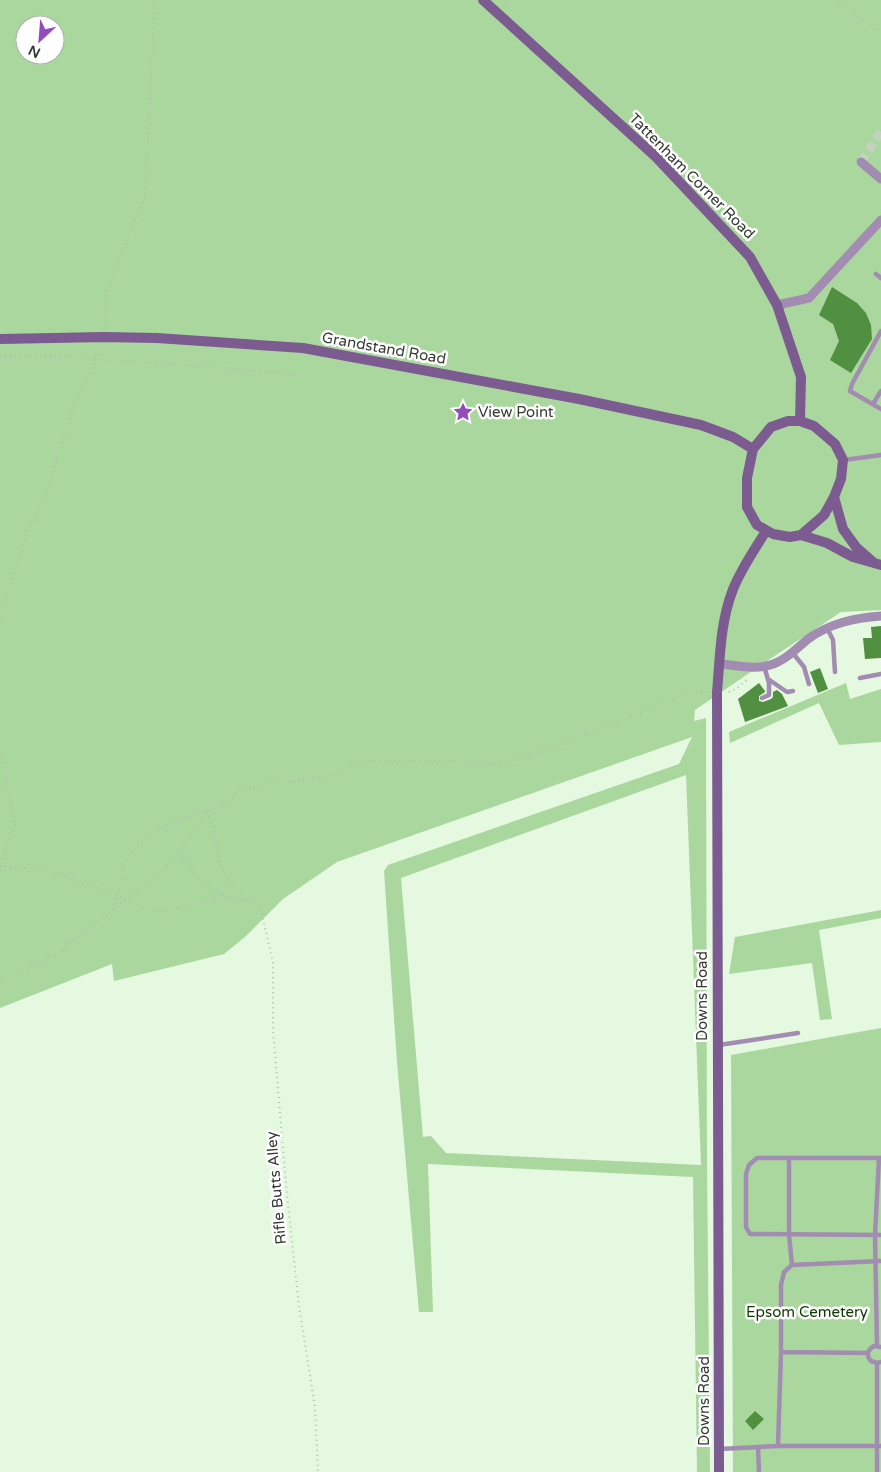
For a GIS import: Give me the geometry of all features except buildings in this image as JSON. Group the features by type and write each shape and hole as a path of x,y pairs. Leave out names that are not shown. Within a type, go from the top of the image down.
{"main road":[{"name":"Tattenham Corner Road","path":"482,0 656,157 750,256 777,305 801,377 800,421"},
{"name":"Grandstand Road","path":"0,339 157,338 303,348 579,399 700,425 733,437 753,449"},
{"path":"801,535 824,515 834,497 841,479 842,460 835,444 814,426 800,421 788,421 771,427 753,449 746,478 747,507 757,525 773,534 790,537 801,535 827,543 853,557 878,564"},
{"path":"834,497 843,529 856,547 878,564"},
{"name":"Downs Road","path":"719,1472 717,692 723,627 732,591 766,531"}],"street":[{"path":"861,162 881,179"},
{"path":"777,305 809,298 881,220"},
{"path":"720,664 770,665 785,658 810,637 827,628 844,621 881,616"}],"lane":[{"path":"876,274 881,278"},
{"path":"881,330 850,391 881,409"},
{"path":"873,404 881,391"},
{"path":"842,460 881,455"},
{"path":"827,628 833,640 835,672"},
{"path":"792,652 804,667 809,684"},
{"path":"760,666 768,679 787,692 793,691"},
{"path":"860,678 881,674"},
{"path":"762,698 769,695 768,679"},
{"path":"718,1045 798,1033"},
{"path":"878,1235 750,1234 746,1227 746,1174 749,1165 757,1158 880,1158 878,1235 879,1346 871,1348 868,1353 871,1361 879,1362 878,1472"},
{"path":"789,1158 789,1235 792,1265"},
{"path":"778,1446 781,1285 784,1272 792,1265 878,1261"},
{"path":"781,1352 868,1353"},
{"path":"719,1449 778,1446 879,1446"},
{"path":"758,1447 759,1472"}],"path":[{"path":"0,622 25,537 45,498 73,407 96,359 104,337 107,289 145,197 155,0"},
{"path":"839,0 881,35"},
{"path":"0,356 67,356 304,374"},
{"path":"0,982 58,953 163,871 181,852 186,839 194,828 242,790 278,782 324,780 364,761 456,761 500,764 545,750 692,692 728,692 736,689 754,675 760,666"},
{"path":"0,752 14,825 0,865 47,870 126,899 145,909 162,912 224,895"},
{"path":"113,909 118,896 123,866 137,845 169,824 219,807"},
{"path":"206,812 209,816 223,871 245,900"},
{"path":"181,852 189,868 204,883 224,895 245,900"},
{"name":"Rifle Butts Alley","path":"245,900 259,902 272,963 273,1030 287,1195 299,1306 315,1407 318,1472"}],"green space":[{"path":"0,0 881,0 881,610 841,612 695,710 694,721 706,718 710,1472 697,1472 693,1177 428,1164 433,1312 419,1312 397,1062 384,871 388,865 679,764 692,737 337,862 283,899 246,936 224,954 114,981 112,964 0,1008","holes":["686,775 701,1165 446,1153 431,1136 423,1137 401,878"]},
{"path":"846,683 850,699 881,689 881,742 839,745 819,703 730,743 729,732"},
{"path":"881,910 881,918 819,930 832,1019 820,1020 812,963 729,974 735,937"},
{"name":"Epsom Cemetery","path":"881,1028 881,1472 733,1472 731,1055"}],"tunnel":[{"path":"861,162 881,132"}],"place":[{"name":"View Point","path":"463,412"}]}
